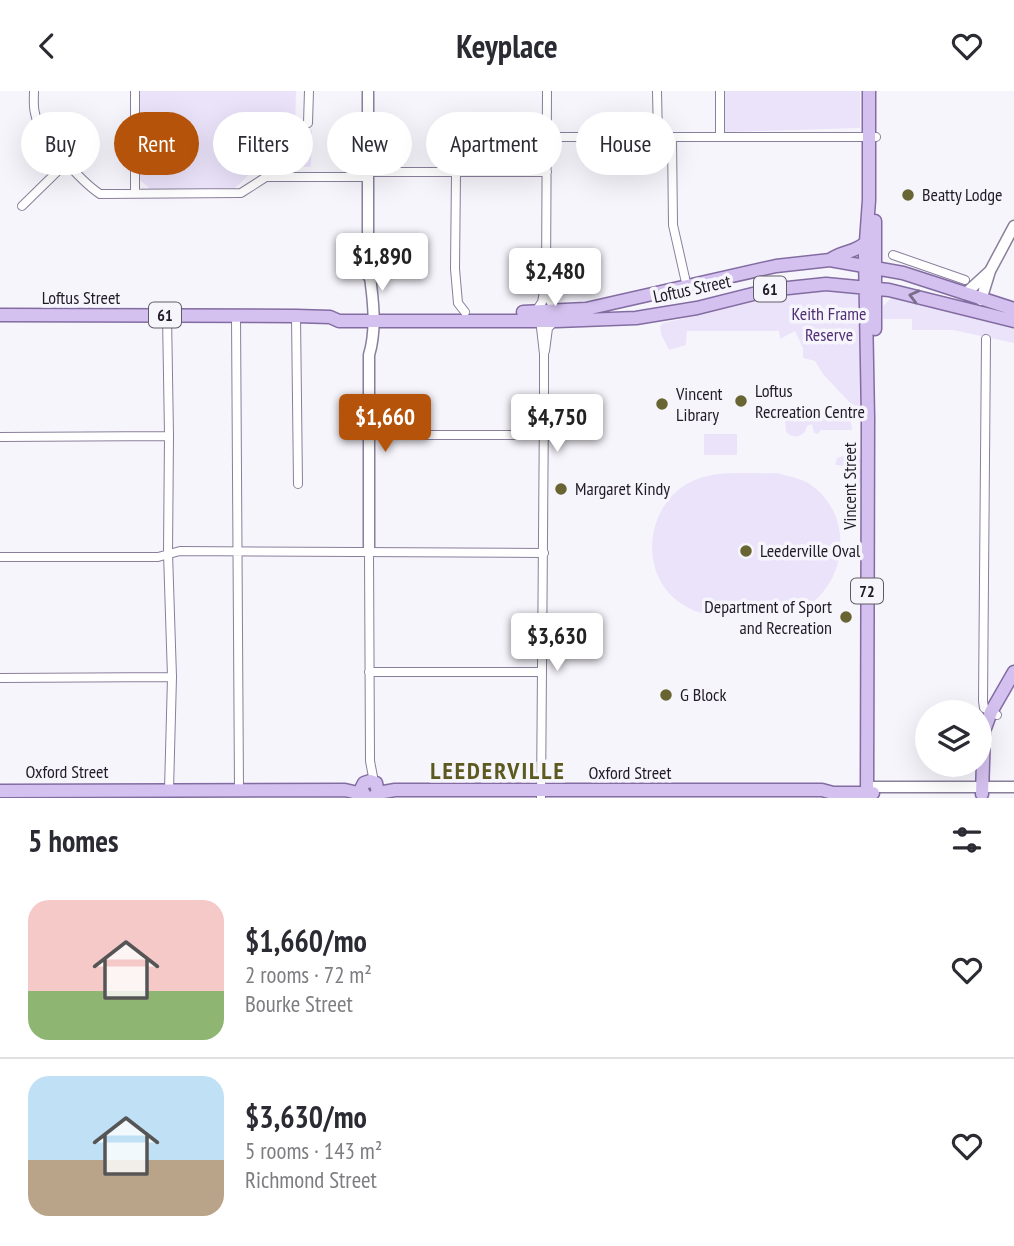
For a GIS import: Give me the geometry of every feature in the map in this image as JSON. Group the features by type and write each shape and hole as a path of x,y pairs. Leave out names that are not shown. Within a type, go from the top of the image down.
{"main road":[{"name":"Vincent Street","path":"869,91 872,137 870,266 874,355 870,790"},
{"name":"Vincent Street","path":"870,266 865,243 876,91"},
{"path":"830,260 839,253 858,249 865,243"},
{"name":"Loftus Street","path":"556,316 785,264 830,260 926,274 965,287 981,299 1014,309"},
{"name":"Loftus Street","path":"369,317 465,313 644,317 787,287 826,284 871,287 1014,321"},
{"name":"Vincent Street","path":"870,790 871,287"},
{"name":"Loftus Street","path":"0,315 538,315"},
{"path":"984,791 982,744 1014,672"},
{"path":"994,714 1014,685"},
{"name":"Oxford Street","path":"0,791 88,794 169,790 209,794 239,790 293,794 395,790 454,794 633,794 822,790 833,793 870,790"}],"street":[{"path":"34,91 35,112"},
{"path":"135,91 135,193"},
{"path":"308,112 309,91"},
{"path":"547,91 547,112"},
{"path":"657,91 657,112"},
{"path":"720,91 720,137"},
{"path":"368,92 368,112"},
{"path":"675,138 872,137"},
{"path":"22,206 54,175"},
{"path":"77,175 84,184 100,194 241,193 265,177 334,175"},
{"path":"369,175 369,317 372,344 369,355 369,792"},
{"path":"456,175 455,269 458,303 465,313"},
{"path":"544,354 538,315 546,282 547,175"},
{"path":"672,175 673,225 687,287"},
{"path":"981,299 990,271 1014,226"},
{"name":"Loftus Street","path":"893,255 926,274"},
{"path":"965,287 990,271"},
{"path":"541,794 544,354 548,328 556,316 546,282"},
{"path":"167,315 168,553 172,677 169,790"},
{"path":"236,315 239,790"},
{"path":"296,316 298,484"},
{"path":"986,339 982,701 984,708 994,714"},
{"path":"369,436 544,435"},
{"path":"0,437 169,436"},
{"path":"0,557 158,557 168,553 237,552 544,554"},
{"path":"369,672 542,673"},
{"path":"0,678 172,677"},
{"name":"Oxford Street","path":"984,791 1014,787"},
{"name":"Oxford Street","path":"870,790 984,791 1014,794"}],"green space":[{"path":"139,91 296,91 295,112 213,112 213,175 249,175 235,188 150,189 139,179 139,175 199,175 199,112 139,112"},
{"path":"723,91 860,91 860,128 724,132"},
{"name":"Keith Frame Reserve","path":"829,290 853,291 861,299 866,420 823,374 815,361 803,358 803,348 795,331 780,339 779,331 687,331 686,345 669,350 661,334 660,326 663,323 695,316 697,313 767,295"},
{"path":"892,297 1014,328 1014,343 953,330 912,330 912,319 883,319 883,306"},
{"path":"849,408 852,430 821,430 818,434 814,433 812,424 798,436 786,432 785,421 788,414 797,411 804,417 809,417 820,411"},
{"path":"704,434 737,434 737,455 704,455"},
{"path":"859,452 862,472 860,485 852,486 845,481 847,466 835,465 837,458"},
{"name":"Leederville Oval","path":"726,473 776,473 811,485 825,498 834,513 840,547 831,581 820,596 806,607 783,615 711,615 682,604 667,591 657,574 653,556 657,519 667,502 680,489 706,476"}],"place":[{"name":"Beatty Lodge","path":"908,195"},
{"name":"Loftus Recreation Centre","path":"741,401"},
{"name":"Vincent Library","path":"662,404"},
{"name":"Margaret Kindy","path":"561,489"},
{"name":"Leederville Oval","path":"746,551"},
{"name":"Department of Sport and Recreation","path":"846,617"},
{"name":"G Block","path":"666,695"}],"district":[{"name":"LEEDERVILLE","path":"498,771"}]}
